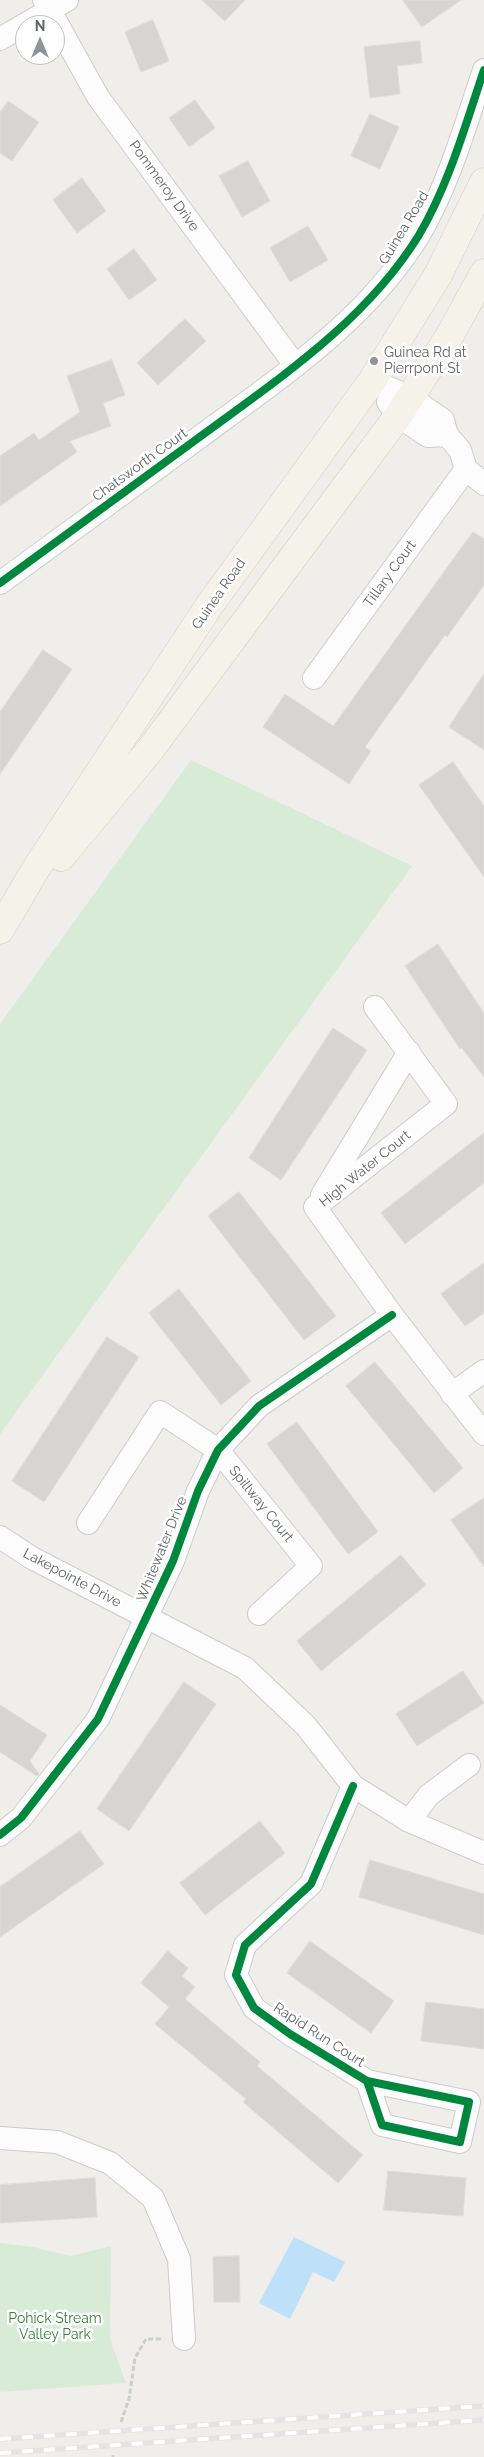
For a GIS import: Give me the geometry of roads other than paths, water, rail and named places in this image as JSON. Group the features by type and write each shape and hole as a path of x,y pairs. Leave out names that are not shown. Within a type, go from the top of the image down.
{"main road":[{"name":"Guinea Road","path":"0,931 37,866 209,606 372,381 438,275 484,182"},
{"name":"Guinea Road","path":"0,931 150,750 404,406 450,335 484,273"}],"street":[{"path":"0,39 53,3"},
{"name":"Pommeroy Drive","path":"53,3 98,97 295,365"},
{"name":"Guinea Road","path":"295,365 337,332 368,302 392,275 419,235 450,170 484,70"},
{"name":"Chatsworth Court","path":"0,583 295,365"},
{"path":"372,381 404,406 428,436 447,435 460,450 466,469 484,484"},
{"name":"Tillary Court","path":"314,678 466,469"},
{"name":"High Water Court","path":"375,1007 446,1104 316,1207 392,1315 484,1434"},
{"path":"316,1207 408,1052"},
{"name":"Whitewater Drive","path":"0,1834 21,1818 98,1719 173,1561 198,1490 218,1450 259,1406 392,1315"},
{"path":"452,1394 484,1371"},
{"name":"Spillway Court","path":"88,1523 160,1412 218,1450 311,1566 259,1614"},
{"name":"Lakepointe Drive","path":"0,1537 32,1558 245,1668 306,1726 353,1786 409,1821 484,1853"},
{"path":"409,1821 429,1795 469,1765"},
{"name":"Rapid Run Court","path":"353,1786 311,1884 271,1918 245,1945 236,1975 254,2008 290,2034 367,2081"},
{"path":"0,2138 57,2142 110,2163 153,2198 179,2260 184,2339"}],"water":[{"path":"294,2237 345,2262 334,2282 313,2272 290,2319 259,2303"}],"railway":[{"path":"0,2439 484,2406"},
{"path":"0,2453 484,2420"}],"place":[{"name":"Guinea Rd at Pierrpont St","path":"374,361"}],"park label":[{"name":"Pohick Stream Valley Park","path":"55,2328"}]}
